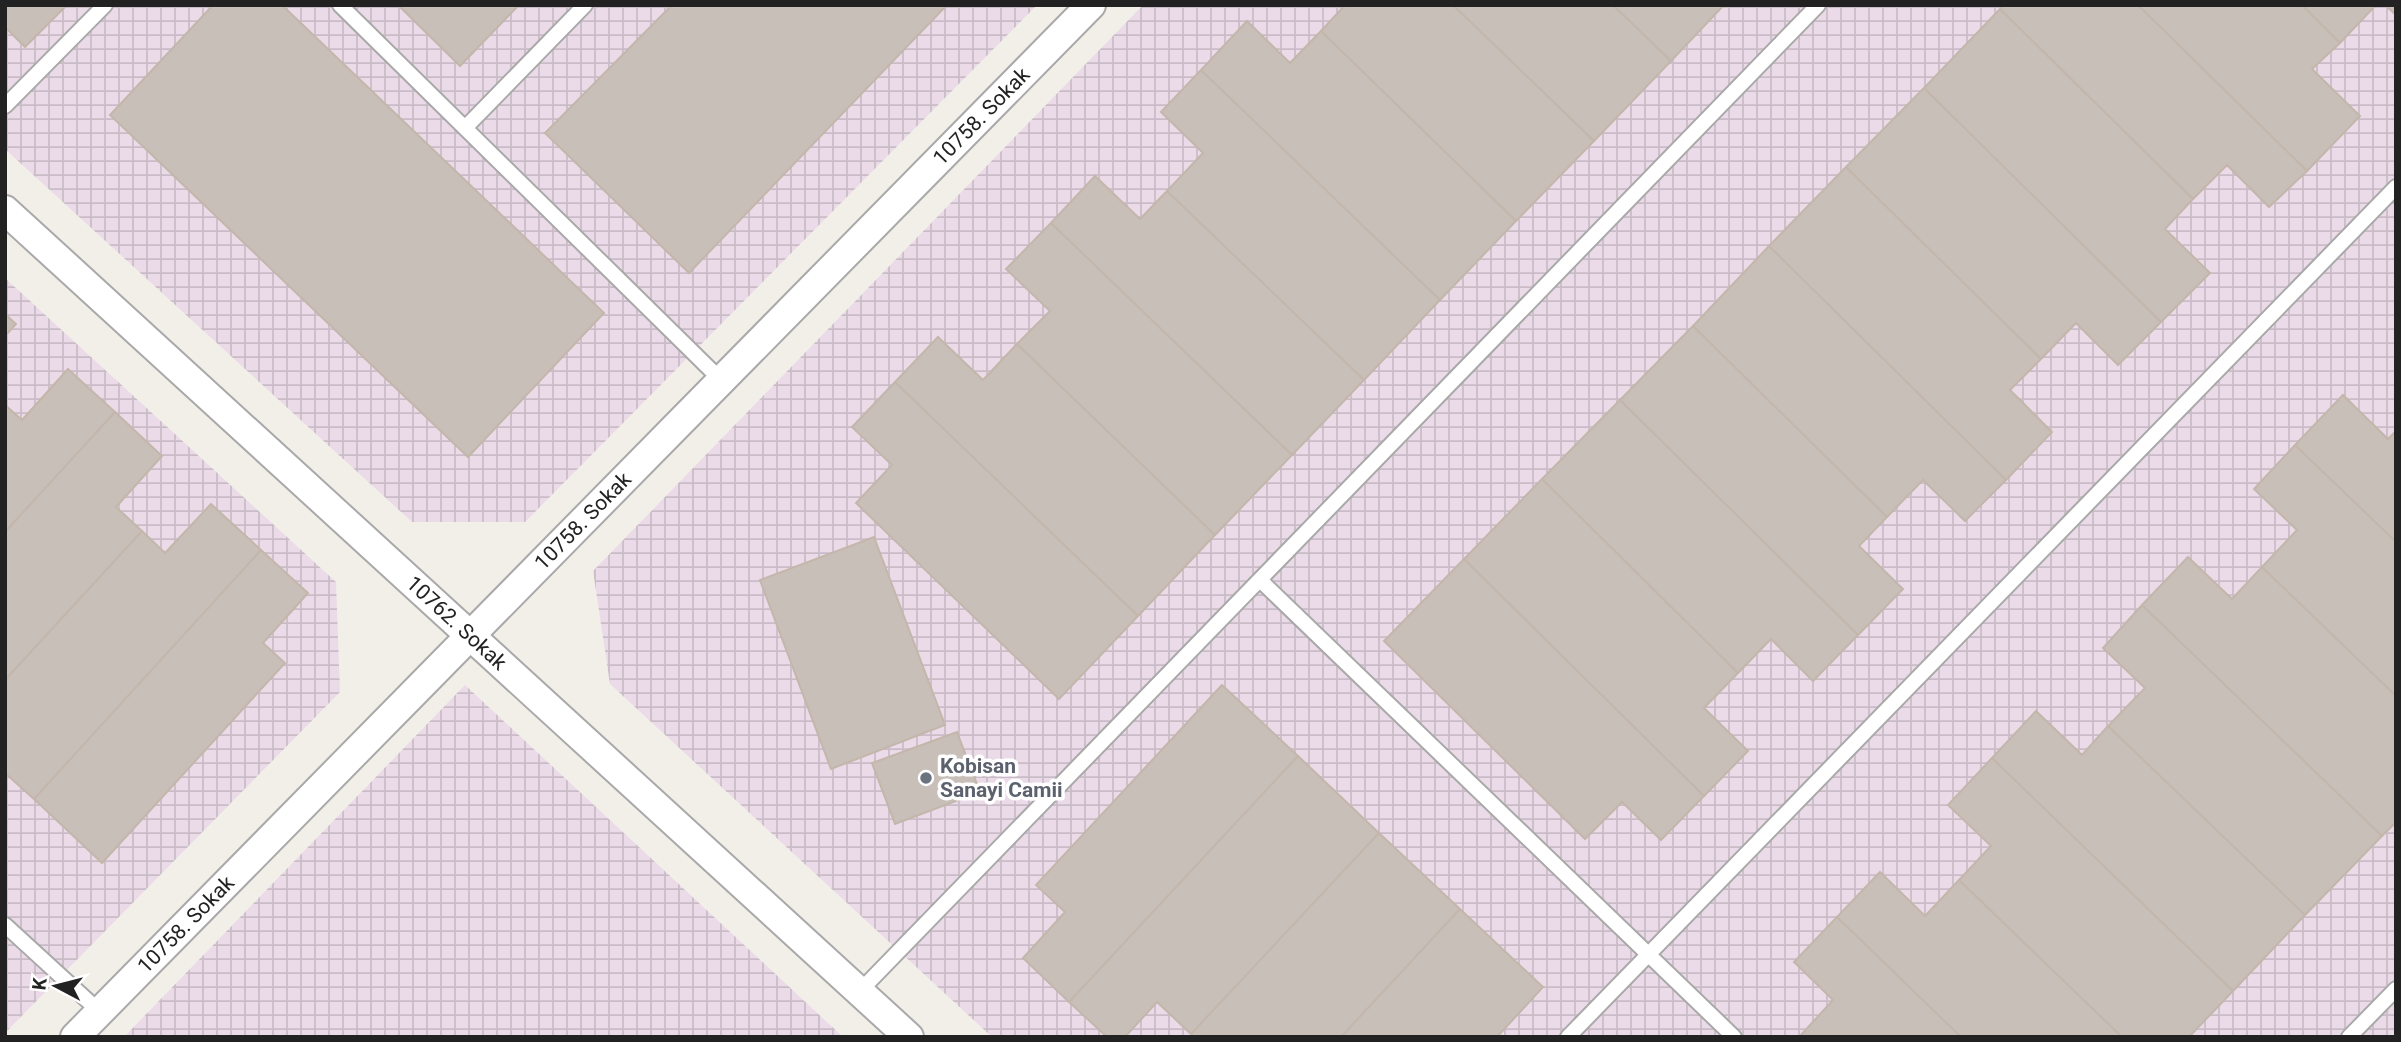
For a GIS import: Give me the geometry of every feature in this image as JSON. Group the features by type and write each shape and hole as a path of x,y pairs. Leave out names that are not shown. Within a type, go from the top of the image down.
{"street":[{"name":"10758. Sokak","path":"75,1037 1091,5"},
{"name":"10762. Sokak","path":"5,210 909,1037"}],"lane":[{"path":"5,106 104,5"},
{"path":"340,5 720,379"},
{"path":"465,128 585,5"},
{"path":"860,991 1818,5"},
{"path":"1569,1037 2396,187"},
{"path":"1260,580 1734,1037"},
{"path":"5,925 100,1012"},
{"path":"2349,1037 2396,989"}],"shaded area":[{"path":"5,5 1037,5 525,522 412,522 5,149"},
{"path":"1143,5 2396,5 2396,1037 992,1037 610,684 593,571"},
{"path":"5,278 336,582 340,692 5,1033"},
{"path":"465,685 843,1037 124,1037"}],"building":[{"path":"5,5 67,5 25,47 5,27"},
{"path":"213,5 282,5 604,313 468,457 110,115"},
{"path":"398,5 519,5 460,66"},
{"path":"672,5 947,5 689,273 545,133"},
{"path":"1345,5 1453,5 1594,141 1516,221 1321,31"},
{"path":"1453,5 1613,5 1671,61 1594,141"},
{"path":"1613,5 1724,5 1671,61"},
{"path":"2003,5 2138,5 2307,171 2269,207 2227,165 2193,199 2000,9"},
{"path":"2138,5 2302,5 2340,43 2312,69 2360,116 2307,171"},
{"path":"2302,5 2376,5 2340,43"},
{"path":"2385,5 2396,5 2396,15"},
{"path":"2000,9 2193,199 2165,229 2210,273 2161,322 1924,88"},
{"path":"1247,21 1290,63 1321,31 1516,221 1440,300 1201,70"},
{"path":"1201,70 1440,300 1364,380 1167,191 1203,153 1161,112"},
{"path":"1924,88 2161,322 2118,365 2076,323 2041,359 1846,167"},
{"path":"1846,167 2041,359 2010,390 2052,432 2006,480 1769,246"},
{"path":"1095,176 1140,219 1167,191 1364,380 1292,455 1051,223"},
{"path":"1051,223 1292,455 1215,535 1017,344 1050,311 1006,269"},
{"path":"1769,246 2006,480 1965,521 1923,480 1887,517 1693,326"},
{"path":"5,314 16,324 5,336"},
{"path":"1693,326 1887,517 1859,546 1903,589 1858,635 1620,400"},
{"path":"938,337 983,380 1017,344 1215,535 1138,616 895,382"},
{"path":"68,369 115,412 5,532 5,405 22,420"},
{"path":"895,382 1138,616 1059,699 856,503 892,465 852,427"},
{"path":"2343,395 2388,439 2396,431 2396,542 2295,445"},
{"path":"1620,400 1858,635 1813,681 1771,639 1738,673 1542,479"},
{"path":"115,412 162,456 116,507 142,531 5,680 5,532"},
{"path":"2295,445 2396,542 2396,696 2262,567 2297,530 2254,489"},
{"path":"1542,479 1738,673 1704,708 1748,751 1704,796 1464,559"},
{"path":"211,504 261,550 34,799 5,773 5,680 142,531 165,553"},
{"path":"874,537 945,725 831,769 760,580"},
{"path":"261,550 308,593 263,643 285,663 102,863 34,799"},
{"path":"2188,557 2232,599 2262,567 2396,696 2396,822 2382,836 2142,605"},
{"path":"1464,559 1704,796 1661,840 1622,802 1585,839 1384,641"},
{"path":"2142,605 2382,836 2305,915 2108,726 2145,688 2103,648"},
{"path":"1222,685 1298,756 1069,1002 1023,958 1065,912 1036,885"},
{"path":"2036,711 2082,755 2108,726 2305,915 2233,991 1992,758"},
{"name":"Kobisan Sanayi Camii","path":"957,732 980,792 895,824 872,763"},
{"path":"1298,756 1379,833 1191,1034 1157,1002 1125,1037 1107,1037 1069,1002"},
{"path":"1992,758 2233,991 2189,1037 2122,1037 1959,880 1991,846 1948,805"},
{"path":"1379,833 1460,909 1341,1037 1194,1037 1191,1034"},
{"path":"1880,872 1925,916 1959,880 2122,1037 1961,1037 1837,917"},
{"path":"1460,909 1543,987 1497,1037 1341,1037"},
{"path":"1837,917 1961,1037 1799,1037 1833,1000 1794,962"}],"place":[{"name":"Kobisan Sanayi Camii","path":"926,778"}]}
